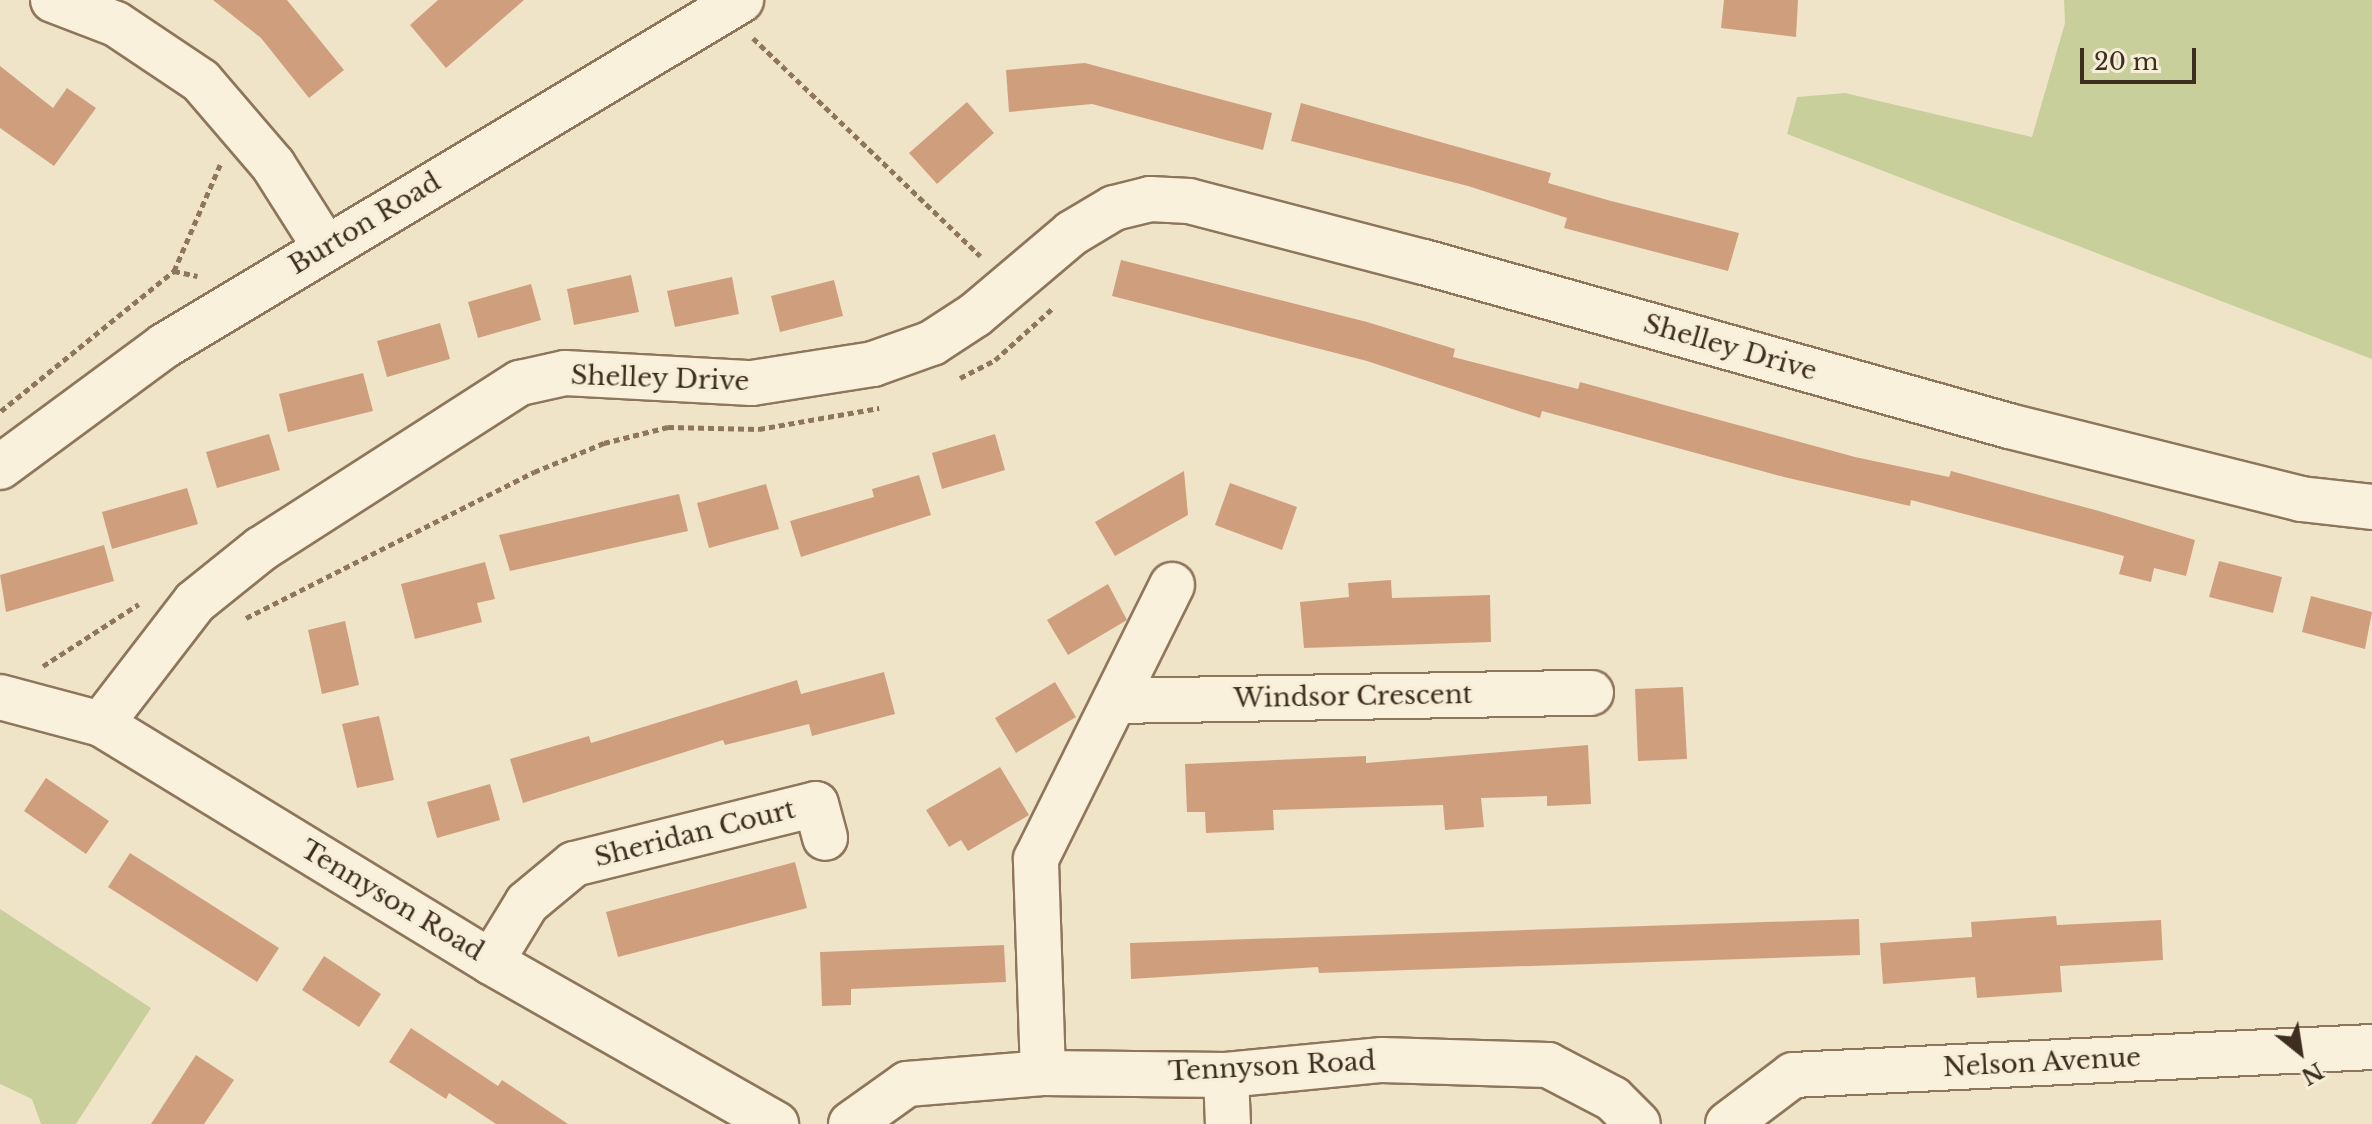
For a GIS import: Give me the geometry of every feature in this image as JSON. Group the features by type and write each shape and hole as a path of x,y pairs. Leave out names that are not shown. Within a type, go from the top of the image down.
{"street":[{"path":"53,0 116,24 165,52 239,122 325,247"},
{"name":"Burton Road","path":"0,467 164,346 733,5"},
{"name":"Shelley Drive","path":"101,724 195,602 261,549 520,383 565,373 752,383 815,377 932,343 1072,233 1114,208 1150,199 1189,201 2009,426 2301,499 2372,507"},
{"path":"1043,1073 1036,859 1172,585"},
{"name":"Windsor Crescent","path":"1115,701 1591,693"},
{"name":"Tennyson Road","path":"0,697 101,724 491,962 776,1124"},
{"name":"Sheridan Court","path":"491,962 527,903 574,864 816,804 825,838"},
{"name":"Nelson Avenue","path":"1728,1124 1793,1075 2372,1047"},
{"name":"Tennyson Road","path":"851,1124 907,1084 1043,1073 1226,1075 1382,1060 1548,1065 1613,1099 1638,1124"},
{"path":"1226,1075 1228,1124"}],"path":[{"path":"733,5 1009,284"},
{"path":"0,411 174,271 239,122"},
{"path":"945,386 995,360 1062,300"},
{"name":"Shelley Drive","path":"237,622 534,472 604,443 668,427 819,423 887,405"}],"green space":[{"path":"2064,0 2372,0 2372,359 1787,134 1797,97 1845,93 2032,137 2065,23"},
{"path":"0,909 151,1008 76,1124 41,1124 32,1099 0,1084"}],"building":[{"path":"213,0 287,0 344,70 309,98 261,38"},
{"path":"438,0 524,0 446,68 410,25"},
{"path":"1724,0 1798,0 1796,37 1721,28"},
{"path":"1085,63 1272,113 1263,150 1092,104 1009,112 1006,70"},
{"path":"0,66 53,108 67,88 96,108 54,166 0,128"},
{"path":"967,102 994,133 937,184 909,153"},
{"path":"1301,103 1551,173 1548,183 1739,233 1728,271 1564,228 1567,218 1468,186 1291,141"},
{"path":"1121,260 1367,322 1455,349 1453,357 1578,389 1580,382 1855,457 1949,477 1951,471 2099,511 2195,540 2186,576 2154,568 2151,582 2119,574 2124,556 1911,500 1910,506 1784,477 1542,411 1540,418 1367,361 1112,296"},
{"path":"631,275 639,312 574,325 567,289"},
{"path":"732,277 739,314 675,327 667,291"},
{"path":"834,280 843,316 780,332 771,296"},
{"path":"531,284 541,320 478,338 468,302"},
{"path":"440,323 450,359 387,377 377,341"},
{"path":"363,373 373,411 288,432 279,394"},
{"path":"269,434 280,470 217,488 206,452"},
{"path":"995,434 1005,470 942,489 932,453"},
{"path":"1184,471 1188,515 1115,556 1095,522"},
{"path":"919,475 931,515 801,557 790,521 874,497 872,489"},
{"path":"1230,483 1297,507 1282,550 1215,525"},
{"path":"766,484 779,529 709,548 697,503"},
{"path":"187,488 198,524 112,549 102,512"},
{"path":"679,494 688,531 510,571 499,535"},
{"path":"104,545 114,581 6,612 0,575"},
{"path":"2219,561 2282,577 2273,613 2209,597"},
{"path":"485,562 495,599 477,603 482,622 415,639 401,584"},
{"path":"1391,580 1392,598 1490,595 1491,642 1304,648 1300,602 1349,597 1348,583"},
{"path":"1108,584 1127,620 1068,655 1047,620"},
{"path":"2311,596 2372,612 2365,649 2302,632"},
{"path":"345,621 359,685 322,694 308,630"},
{"path":"884,672 895,714 812,736 809,724 725,745 723,740 523,803 510,759 589,736 591,743 797,680 801,694"},
{"path":"1055,682 1076,717 1016,753 995,718"},
{"path":"1683,687 1687,759 1638,761 1635,689"},
{"path":"379,716 394,780 357,788 342,724"},
{"path":"1588,745 1591,804 1547,806 1547,796 1481,798 1484,827 1445,830 1443,805 1273,810 1274,830 1206,833 1205,812 1187,812 1185,764 1366,756 1366,763"},
{"path":"1000,767 1029,815 968,851 961,840 949,847 926,810"},
{"path":"46,778 109,821 86,854 24,811"},
{"path":"490,784 500,820 437,838 427,802"},
{"path":"130,853 279,948 257,982 108,887"},
{"path":"795,862 807,908 618,957 606,912"},
{"path":"2056,916 2057,925 2161,920 2163,960 2060,966 2062,992 1977,998 1975,977 1883,984 1880,943 1972,937 1971,922"},
{"path":"1859,919 1860,955 1319,973 1318,967 1131,979 1130,943"},
{"path":"1004,945 1006,982 851,989 851,1005 822,1006 820,952"},
{"path":"324,956 381,994 359,1027 302,990"},
{"path":"411,1028 498,1086 502,1080 568,1124 496,1124 449,1093 446,1099 389,1062"},
{"path":"196,1055 234,1080 204,1124 151,1124"}]}
